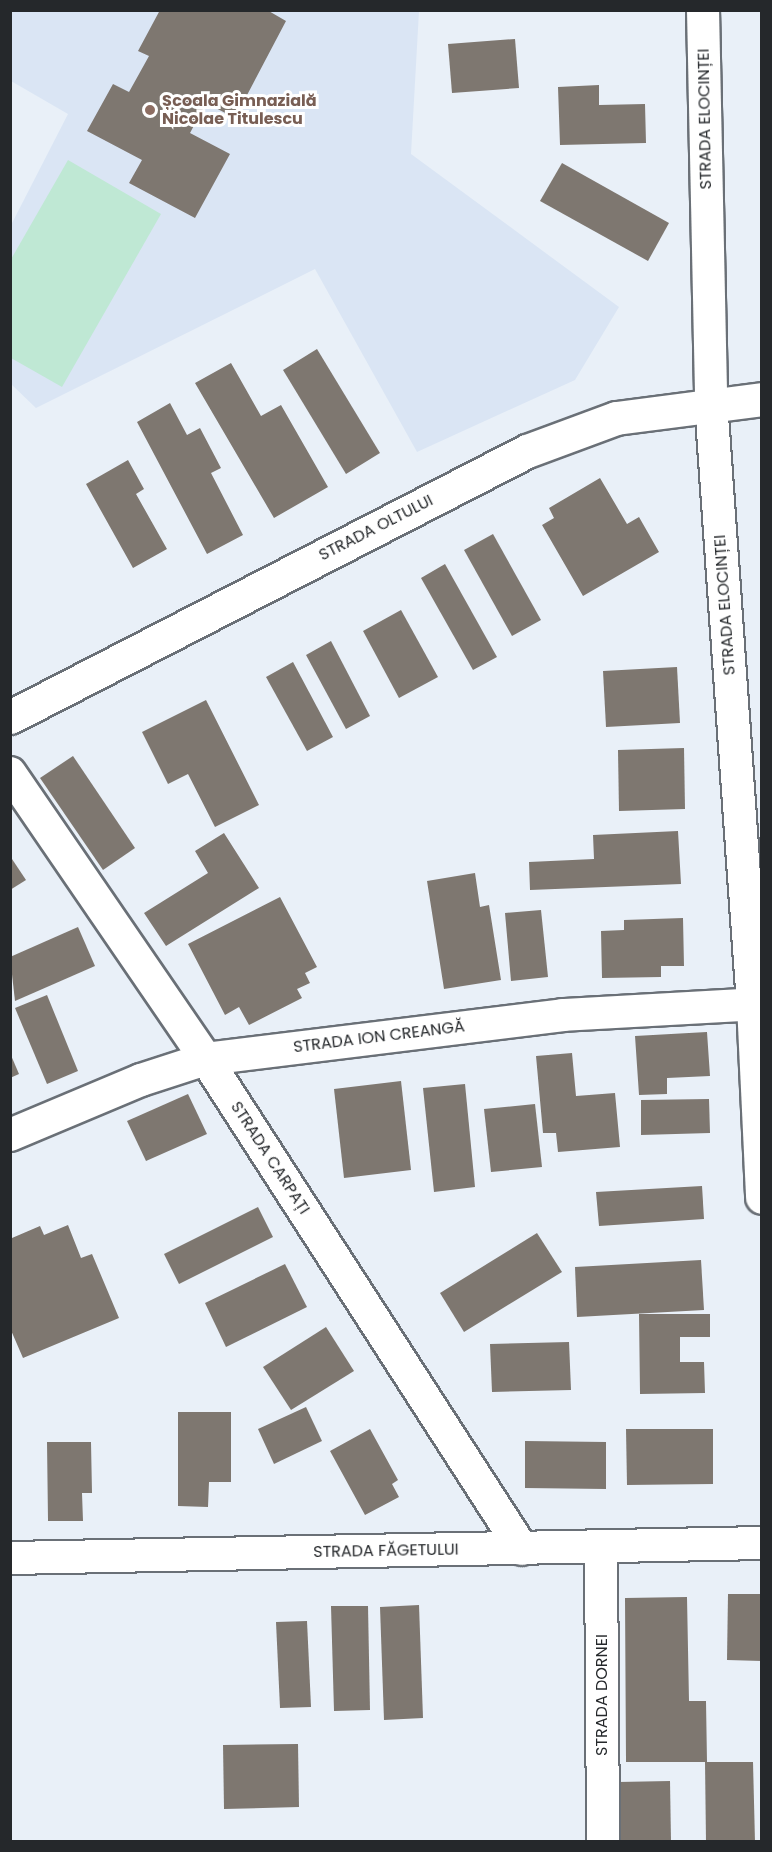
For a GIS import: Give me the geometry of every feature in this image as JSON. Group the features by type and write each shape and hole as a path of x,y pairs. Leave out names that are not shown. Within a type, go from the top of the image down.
{"main road":[{"name":"STRADA OLTULUI","path":"10,717 527,451 616,418 711,402 762,399"}],"street":[{"name":"STRADA ELOCINȚEI","path":"703,10 711,402 758,1004 762,1198"},
{"name":"STRADA CARPAȚI","path":"10,773 206,1059 522,1549"},
{"name":"STRADA ION CREANGĂ","path":"10,1135 141,1080 206,1059 563,1015 758,1004"},
{"name":"STRADA FĂGETULUI","path":"10,1557 601,1548 762,1543"},
{"name":"STRADA DORNEI","path":"601,1548 603,1842"}],"shaded area":[{"path":"11,11 419,11 411,154 619,307 575,380 417,452 315,269 36,408 11,384 10,227 68,114 11,81"}],"green space":[{"path":"68,160 161,214 62,387 11,358 10,261"}],"building":[{"name":"Școala Gimnazială Nicolae Titulescu","path":"160,10 267,10 286,21 235,118 206,103 190,133 230,154 195,218 129,183 142,160 87,131 113,84 129,92 149,56 138,51"},
{"path":"515,39 519,88 452,93 448,44"},
{"path":"599,85 599,105 645,104 646,143 560,145 558,87"},
{"path":"562,163 669,223 648,261 540,201"},
{"path":"317,349 380,453 346,474 283,370"},
{"path":"231,363 261,416 281,405 328,487 274,518 195,383"},
{"path":"170,403 187,435 200,428 221,468 211,473 243,535 207,554 137,422"},
{"path":"128,460 144,489 136,494 167,549 133,568 86,484"},
{"path":"600,478 627,524 639,517 659,552 583,596 542,525 554,518 549,508"},
{"path":"493,534 541,620 512,636 464,550"},
{"path":"445,564 497,657 473,670 421,578"},
{"path":"401,610 438,677 399,698 363,631"},
{"path":"331,641 370,716 346,729 306,655"},
{"path":"293,662 333,737 307,751 266,677"},
{"path":"677,667 680,723 606,727 603,671"},
{"path":"206,700 259,805 215,827 188,774 168,784 142,732"},
{"path":"684,748 685,809 619,811 618,750"},
{"path":"73,756 135,848 103,870 40,778"},
{"path":"678,831 681,884 530,890 529,862 594,859 593,835"},
{"path":"224,833 259,888 166,946 144,913 208,873 195,851"},
{"path":"10,856 26,880 10,890"},
{"path":"475,873 480,907 489,905 501,980 444,989 427,881"},
{"path":"280,897 317,967 305,973 310,983 297,989 302,998 249,1025 239,1007 225,1015 188,944"},
{"path":"541,910 548,977 511,981 505,913"},
{"path":"683,918 684,966 661,966 661,977 602,978 601,931 624,930 624,920"},
{"path":"78,927 95,966 15,1001 10,957"},
{"path":"47,995 78,1071 47,1084 15,1008"},
{"path":"707,1032 710,1076 667,1078 667,1094 639,1095 635,1036"},
{"path":"10,1053 19,1074 10,1078"},
{"path":"572,1053 576,1096 615,1093 620,1147 558,1152 556,1133 543,1133 536,1056"},
{"path":"401,1081 411,1170 344,1178 334,1089"},
{"path":"465,1084 475,1187 434,1192 423,1088"},
{"path":"188,1094 207,1134 146,1161 127,1121"},
{"path":"709,1099 710,1133 641,1135 641,1100"},
{"path":"535,1104 542,1167 491,1172 484,1109"},
{"path":"702,1186 704,1219 599,1226 596,1192"},
{"path":"258,1207 273,1237 179,1284 164,1254"},
{"path":"68,1225 81,1258 92,1254 119,1318 23,1358 10,1328 12,1238 40,1226 44,1235"},
{"path":"537,1233 562,1272 464,1332 440,1293"},
{"path":"701,1260 704,1310 577,1317 575,1267"},
{"path":"285,1264 307,1307 226,1347 205,1303"},
{"path":"639,1314 710,1314 710,1337 680,1337 680,1362 704,1362 705,1393 640,1394"},
{"path":"326,1327 354,1371 291,1410 263,1367"},
{"path":"569,1342 571,1390 492,1392 490,1344"},
{"path":"306,1407 322,1441 274,1464 258,1429"},
{"path":"178,1412 231,1412 231,1482 209,1482 208,1507 178,1506"},
{"path":"370,1429 398,1480 392,1484 399,1497 365,1515 330,1451"},
{"path":"626,1429 713,1429 713,1484 627,1485"},
{"path":"525,1441 606,1442 606,1489 525,1488"},
{"path":"47,1442 91,1442 92,1493 82,1493 83,1521 48,1521"},
{"path":"728,1594 762,1594 762,1661 727,1660"},
{"path":"687,1597 689,1701 706,1701 707,1762 626,1762 625,1598"},
{"path":"419,1605 423,1718 384,1720 380,1607"},
{"path":"331,1606 368,1606 370,1710 334,1711"},
{"path":"307,1621 311,1707 280,1708 276,1622"},
{"path":"298,1744 299,1807 224,1809 223,1745"},
{"path":"705,1762 753,1762 755,1842 706,1842"},
{"path":"670,1781 671,1842 619,1842 618,1782"}],"place":[{"name":"Școala Gimnazială Nicolae Titulescu","path":"150,110"}]}
